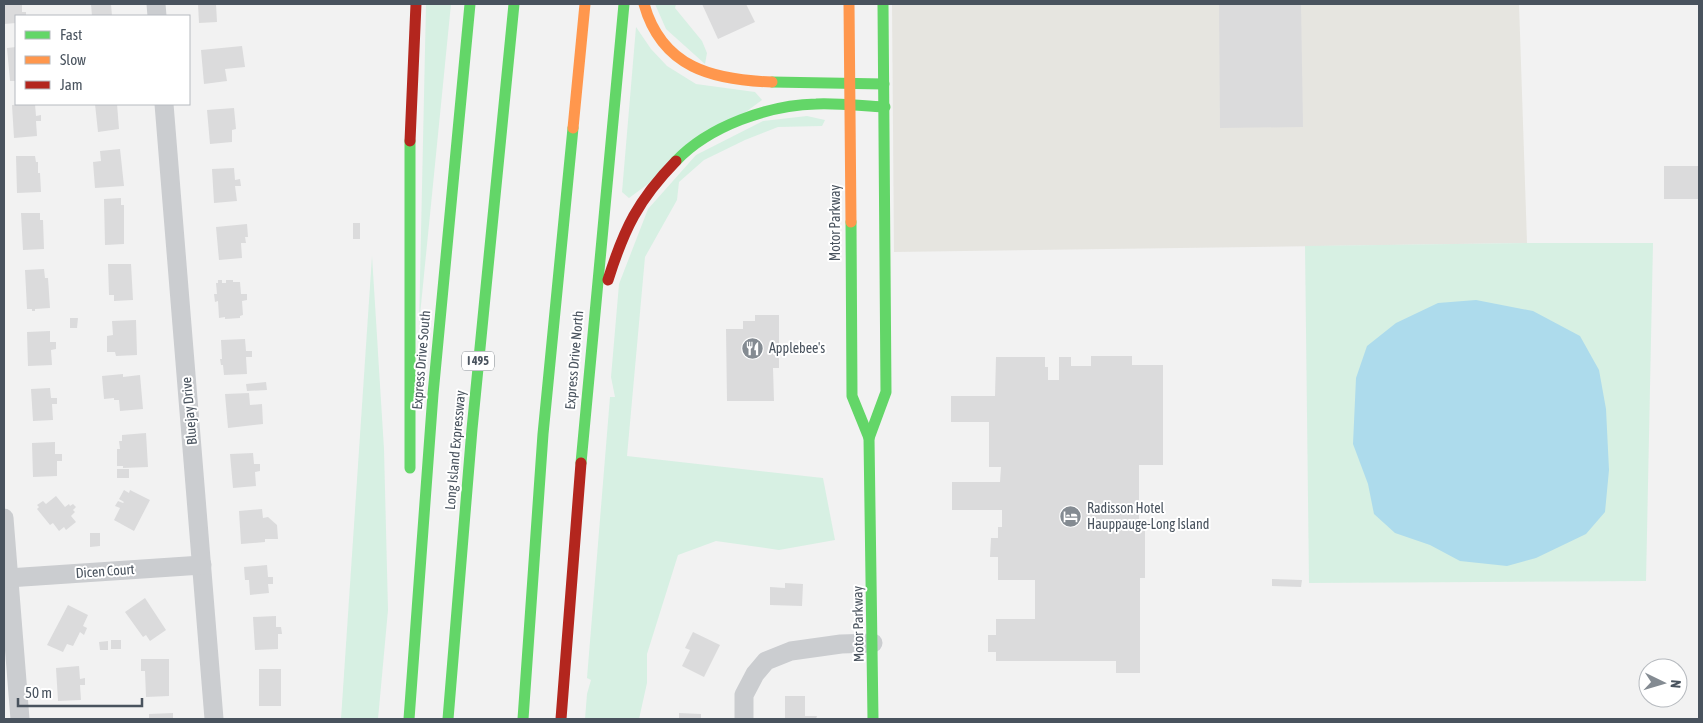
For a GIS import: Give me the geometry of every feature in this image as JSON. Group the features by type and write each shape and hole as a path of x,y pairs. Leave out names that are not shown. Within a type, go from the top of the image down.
{"main road":[{"path":"410,482 409,161 416,4"},
{"name":"Express Drive South","path":"409,719 434,375 470,4"},
{"name":"Long Island Expressway","path":"448,719 474,409 514,4"},
{"path":"523,719 543,434 585,4"},
{"name":"Express Drive North","path":"561,719 590,348 624,4"},
{"path":"644,4 653,30 670,50 690,65 711,75 750,81 884,84"},
{"name":"Motor Parkway","path":"849,4 852,396 869,438 873,719"},
{"name":"Motor Parkway","path":"869,438 886,392 883,4"},
{"path":"590,348 613,262 625,232 642,200 653,185 682,155 711,133 728,124 745,117 795,105 885,107"},
{"path":"410,549 413,644"}],"street":[{"name":"Bluejay Drive","path":"164,105 214,719"},
{"path":"4,518 20,719"},
{"name":"Dicen Court","path":"8,578 202,564"},
{"path":"744,719 744,695 766,661 791,651 841,644 873,643"}],"shaded area":[{"path":"892,4 1519,4 1527,243 894,252"}],"green space":[{"path":"426,4 451,4 419,325"},
{"path":"655,4 676,4 675,8 702,41 707,53 705,64 666,29"},
{"path":"636,27 651,49 667,66 696,84 755,92 762,100 629,198 622,192"},
{"path":"807,116 825,120 822,126 778,127 745,140 704,160 679,182 677,200 645,257 627,456 823,478 835,540 779,550 716,541 678,555 647,654 647,683 639,719 585,719 587,694 591,680 587,678 610,397 615,397 611,377 619,284 648,209 696,155 763,121"},
{"path":"1653,243 1646,581 1309,583 1305,246"},
{"path":"372,256 384,449 388,610 378,719 341,719"}],"water":[{"path":"1476,300 1533,311 1580,336 1599,370 1606,409 1609,470 1605,512 1586,534 1536,558 1507,566 1460,561 1430,545 1395,533 1374,514 1368,484 1353,444 1356,378 1367,346 1396,323 1438,303"}],"building":[{"path":"4,4 22,4 22,12 26,12 26,15 15,15 15,23 4,24"},
{"path":"91,4 111,4 112,15 92,15"},
{"path":"198,4 216,4 217,22 199,23"},
{"path":"702,4 746,4 755,22 718,39"},
{"path":"1219,4 1301,4 1303,127 1220,128"},
{"path":"242,46 245,67 225,69 227,81 204,84 201,50"},
{"path":"15,47 15,81 10,81 7,48"},
{"path":"12,105 35,105 36,116 41,115 41,121 36,121 37,136 14,138"},
{"path":"95,105 117,105 119,129 98,132"},
{"path":"234,108 236,129 232,130 232,142 210,144 207,110"},
{"path":"120,149 124,186 95,188 93,162 101,161 100,151"},
{"path":"16,156 35,156 36,162 38,162 38,173 40,173 41,192 17,193"},
{"path":"1664,166 1699,166 1699,199 1664,199"},
{"path":"234,168 235,180 240,179 241,186 235,186 237,201 214,203 212,169"},
{"path":"121,198 121,205 124,205 124,244 105,245 104,199"},
{"path":"21,213 40,213 40,220 43,220 44,249 23,250"},
{"path":"353,223 360,223 360,239 353,239"},
{"path":"247,224 248,237 245,237 246,243 241,243 242,258 219,260 216,227"},
{"path":"108,264 131,264 133,300 114,301 114,295 109,295"},
{"path":"44,269 45,278 48,278 50,308 32,311 32,309 27,309 25,270"},
{"path":"218,280 222,280 222,283 226,283 226,280 240,282 241,294 247,294 247,300 242,301 243,315 240,318 219,318 218,301 215,302 214,294 217,294 216,283 218,283"},
{"name":"Applebee's","path":"755,315 779,315 779,368 773,368 774,401 727,401 726,329 743,329 743,321 755,321"},
{"path":"70,318 78,318 77,328 70,328"},
{"path":"136,320 137,355 116,356 115,352 107,352 107,336 113,335 112,321"},
{"path":"50,331 50,342 56,342 56,349 51,350 52,365 28,366 27,332"},
{"path":"245,339 246,351 252,351 252,357 246,357 247,374 224,375 220,359 222,359 221,340"},
{"name":"Radisson Hotel Hauppauge-Long Island","path":"1091,356 1132,356 1132,365 1163,365 1163,465 1139,465 1139,522 1145,522 1145,578 1140,578 1140,673 1116,673 1116,661 996,661 996,652 988,652 988,635 996,635 996,619 1035,619 1035,580 998,580 998,557 990,557 991,538 998,538 998,527 1002,527 1002,510 952,510 952,482 1000,482 1001,467 989,467 989,422 951,422 951,396 995,396 996,357 1045,357 1045,367 1048,367 1048,380 1059,380 1059,357 1071,357 1071,366 1091,366"},
{"path":"123,374 123,377 140,375 143,409 120,411 119,400 114,400 114,398 104,399 102,376"},
{"path":"266,382 267,390 247,391 246,384"},
{"path":"50,388 51,398 57,398 57,404 52,404 53,420 33,421 31,389"},
{"path":"249,393 250,405 262,404 263,424 228,428 225,394"},
{"path":"146,433 148,467 123,468 123,466 117,466 117,449 120,449 119,441 122,441 122,435"},
{"path":"55,442 55,454 62,454 62,461 57,461 57,476 33,477 32,443"},
{"path":"253,453 254,464 260,464 260,471 255,472 256,486 233,488 230,454"},
{"path":"117,469 129,469 129,478 117,478"},
{"path":"124,490 129,493 130,490 150,500 134,531 114,520 120,508 115,506 118,501 124,502 119,499"},
{"path":"56,496 65,507 73,504 76,507 73,510 75,512 71,516 76,522 66,530 64,527 59,531 53,523 50,525 37,509 39,507 37,505 43,501 46,504"},
{"path":"262,509 263,518 268,517 277,525 278,539 265,539 265,542 241,544 239,511"},
{"path":"90,533 100,533 100,546 90,547"},
{"path":"267,565 268,577 273,577 273,584 268,584 269,593 250,595 249,580 245,580 244,567"},
{"path":"1272,579 1302,580 1301,587 1272,586"},
{"path":"785,583 803,584 802,606 770,605 770,587 785,588"},
{"path":"145,598 166,630 150,641 146,635 143,637 125,612"},
{"path":"68,605 88,615 83,626 87,628 84,635 80,632 73,646 67,644 63,652 47,645"},
{"path":"276,616 276,627 281,627 282,634 278,634 278,649 255,650 253,617"},
{"path":"693,632 720,645 704,677 682,666 690,650 685,648"},
{"path":"111,640 121,640 121,649 111,649"},
{"path":"108,641 108,650 100,650 99,642"},
{"path":"141,659 169,659 169,696 146,697 145,671 141,671"},
{"path":"79,666 80,679 85,678 85,685 80,685 81,700 58,701 56,668"},
{"path":"259,669 281,669 281,706 259,706"},
{"path":"785,696 805,696 805,716 817,716 816,719 785,719"},
{"path":"173,713 173,719 149,719 149,714"},
{"path":"679,713 701,714 701,719 679,719"}],"traffic: fast":[{"path":"409,719 433,394 470,4"},
{"path":"448,719 472,429 514,4"},
{"path":"581,463 624,4"},
{"path":"869,438 886,392 883,4"},
{"path":"772,82 884,84"},
{"path":"676,161 705,137 722,128 760,113 779,108 816,104 885,107"},
{"path":"523,719 543,434 573,128"},
{"path":"410,141 410,468"},
{"path":"851,222 852,396 869,438 873,719"}],"traffic: slow":[{"path":"573,128 585,4"},
{"path":"644,4 652,26 663,43 677,56 693,66 730,78 772,82"},
{"path":"849,4 851,222"}],"traffic: jam":[{"path":"410,141 416,4"},
{"path":"608,280 620,245 634,216 642,202 676,161"},
{"path":"561,719 581,463"}],"place":[{"name":"Applebee's","path":"753,348"},
{"name":"Radisson Hotel Hauppauge-Long Island","path":"1071,516"}]}
